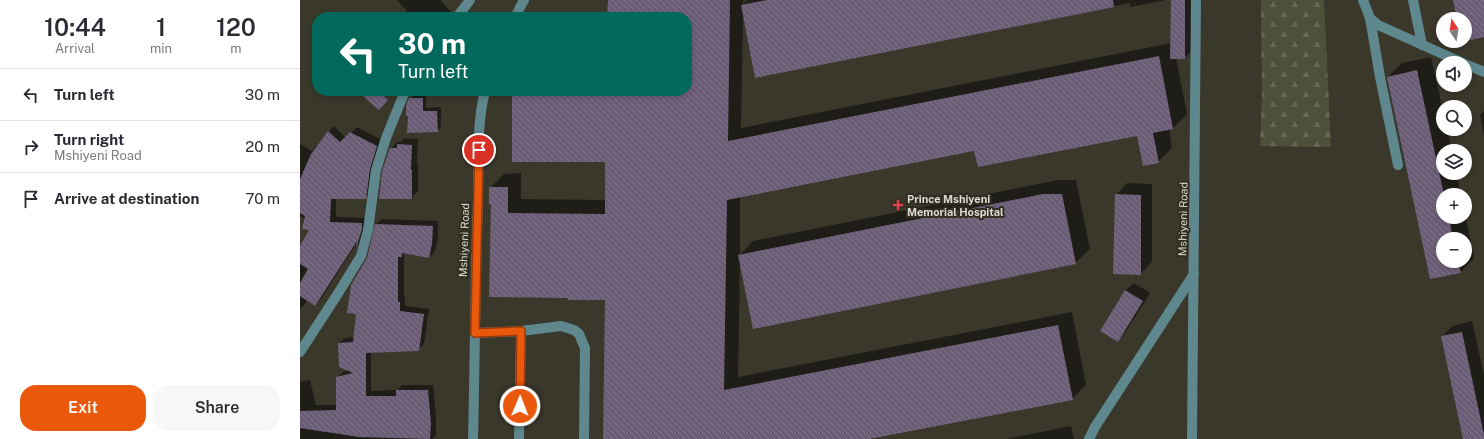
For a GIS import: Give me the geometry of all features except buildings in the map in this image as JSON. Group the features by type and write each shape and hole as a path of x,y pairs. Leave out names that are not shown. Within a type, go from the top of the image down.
{"street":[{"path":"461,12 470,0"},
{"path":"518,12 524,0"},
{"name":"Mshiyeni Road","path":"1192,439 1196,0"},
{"path":"1363,0 1370,18 1381,84 1398,165"},
{"path":"1413,0 1422,45"},
{"path":"1370,18 1378,25 1446,56"},
{"path":"1472,67 1484,72"},
{"path":"300,352 340,292 361,256 368,230 376,170 386,138 403,96"},
{"name":"Mshiyeni Road","path":"474,439 475,286 481,107 484,96"},
{"path":"1089,439 1095,426 1194,274"},
{"path":"475,333 521,331 561,326 574,330 579,334 585,348 584,439"},
{"path":"519,439 521,331"}],"green space":[{"path":"1261,0 1324,0 1331,147 1260,146 1262,95"}],"place":[{"name":"Prince Mshiyeni Memorial Hospital","path":"898,205"}],"route":[{"path":"479,150 475,333 521,331 520,406"}]}
